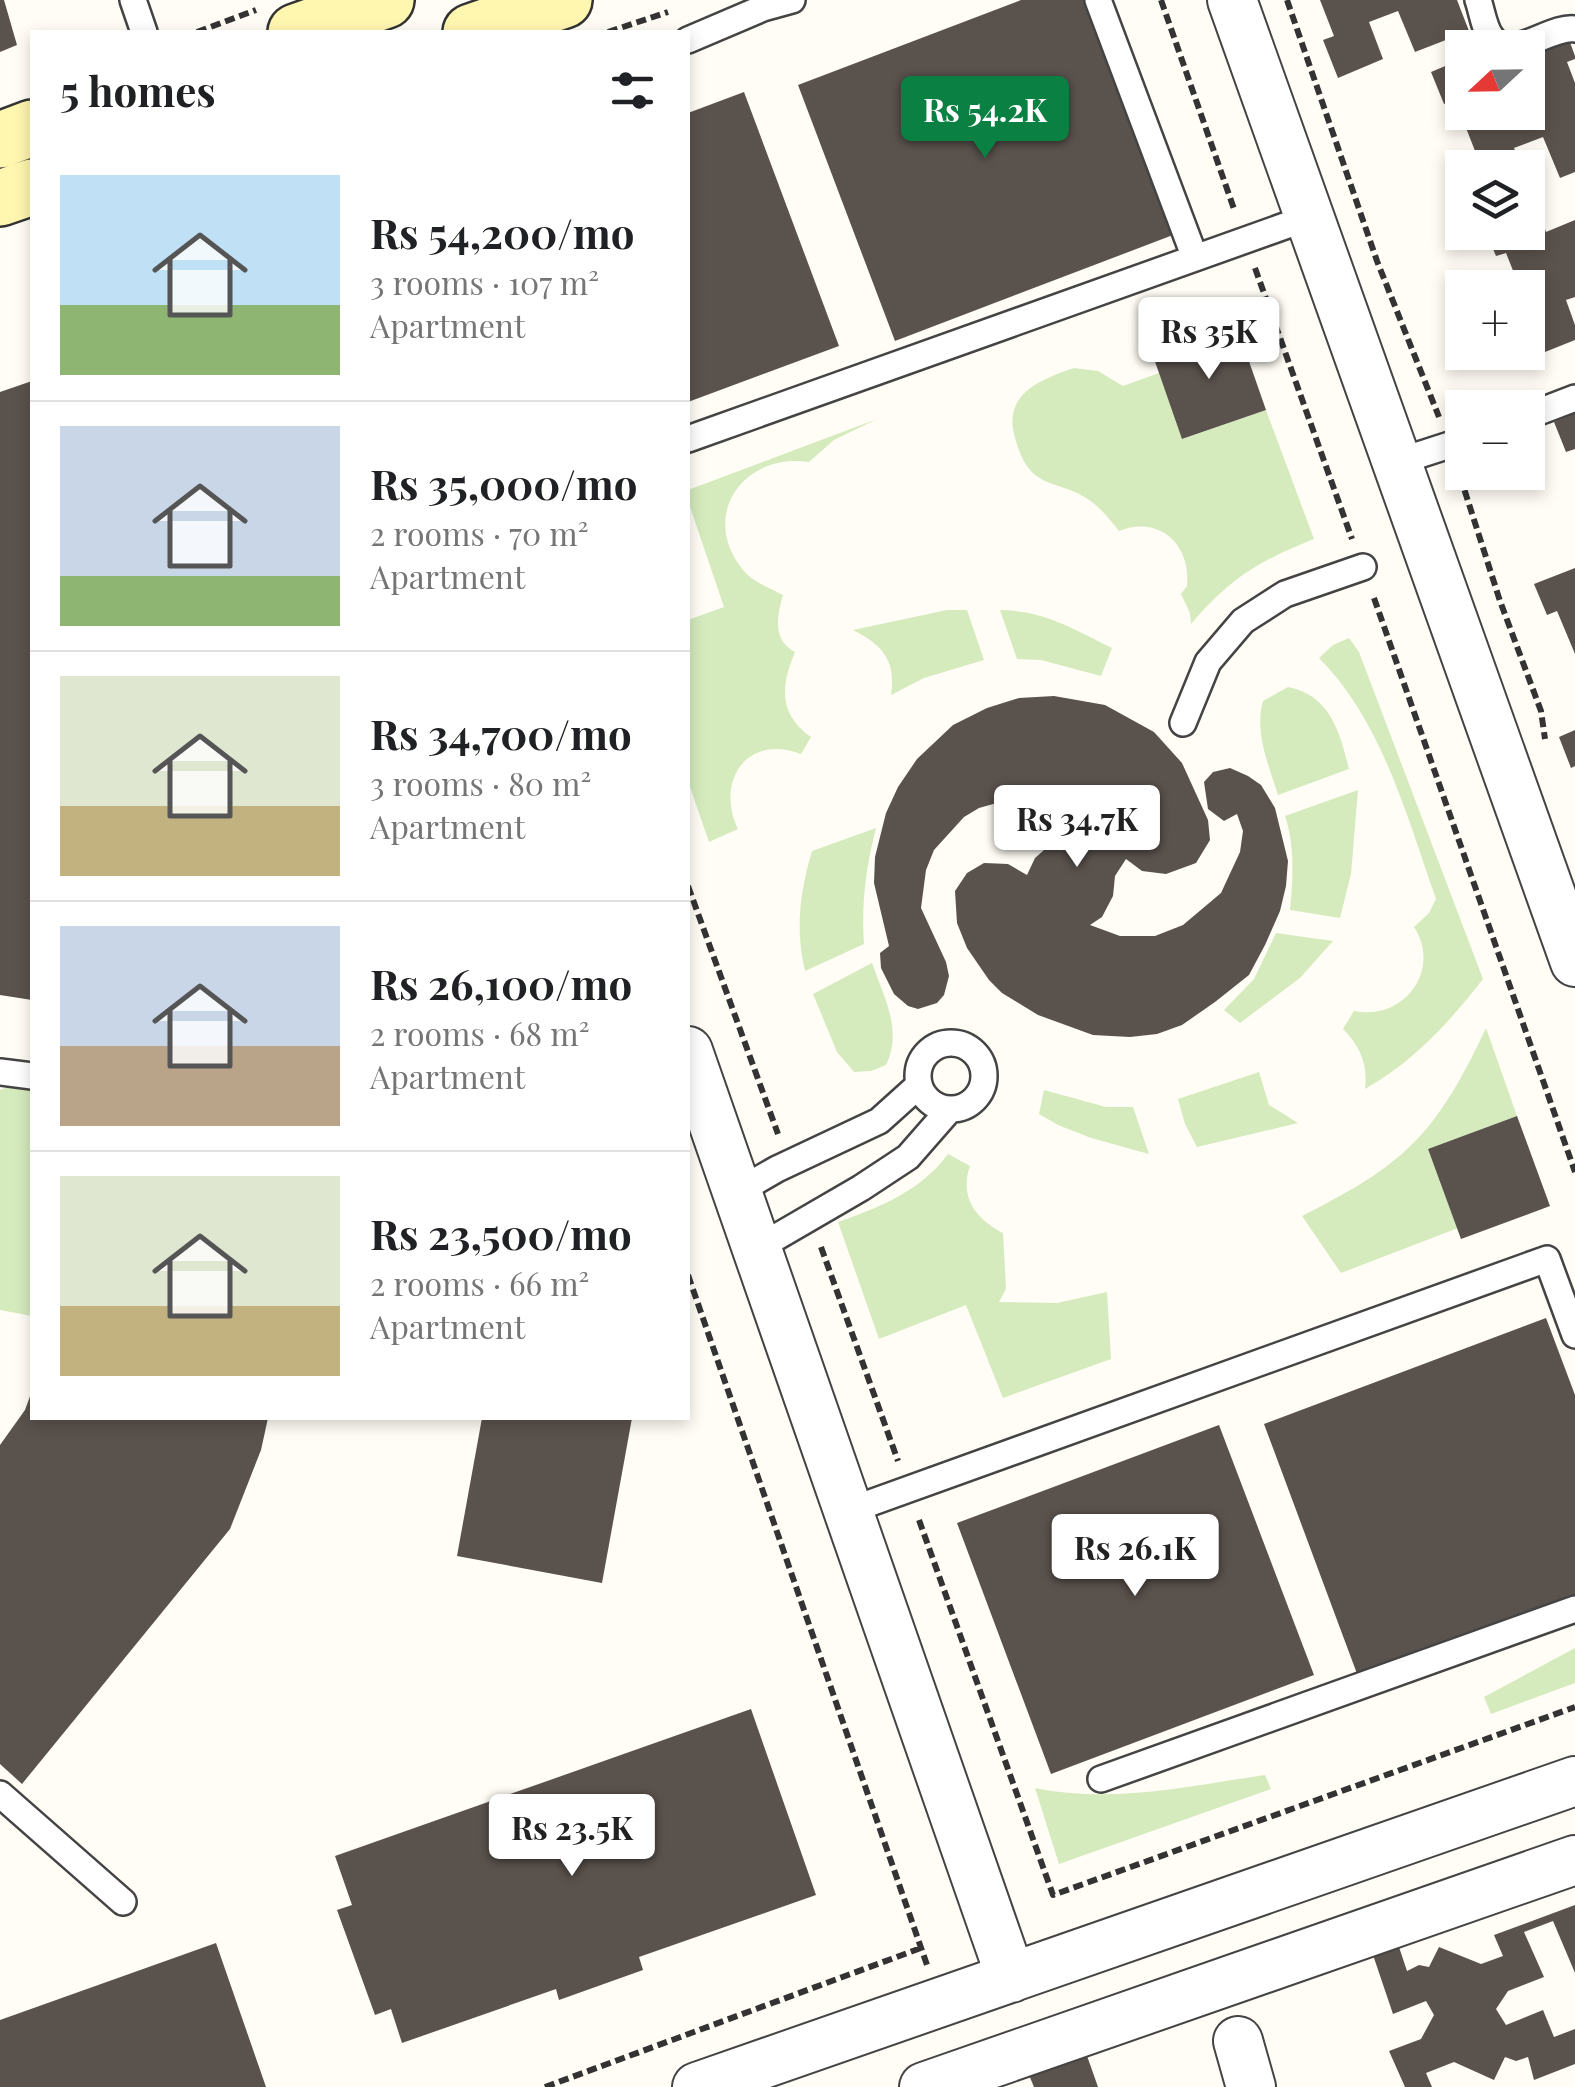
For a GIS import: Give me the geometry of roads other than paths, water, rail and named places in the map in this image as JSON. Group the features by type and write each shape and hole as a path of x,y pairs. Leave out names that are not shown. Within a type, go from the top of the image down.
{"street":[{"path":"306,23 386,0"},
{"path":"477,30 564,0"},
{"path":"1232,0 1575,962"},
{"path":"0,140 30,129"},
{"path":"0,198 30,188"},
{"path":"690,1063 698,1113 737,1192 1011,1978"},
{"path":"697,2087 1575,1781"},
{"path":"924,2087 1575,1860"},
{"path":"1214,1908 1238,1978"},
{"path":"1238,2042 1252,2087"}],"lane":[{"path":"133,0 143,30"},
{"path":"690,39 792,0"},
{"path":"1098,0 1195,258"},
{"path":"1478,0 1490,37 1501,46 1516,47 1564,27 1575,30"},
{"path":"690,439 1310,218"},
{"path":"1545,409 1575,398"},
{"path":"1397,462 1445,446"},
{"path":"1183,723 1208,662 1243,621 1285,594 1363,567"},
{"path":"756,1248 908,1157 950,1110 970,1102 982,1085 980,1063 966,1047 945,1044 934,1048 920,1064 919,1085 931,1102 950,1110"},
{"path":"0,1072 30,1076"},
{"path":"737,1192 879,1121 919,1085"},
{"path":"848,1510 1547,1260 1575,1335"},
{"path":"1102,1779 1575,1609"},
{"path":"0,1794 123,1902"}]}
